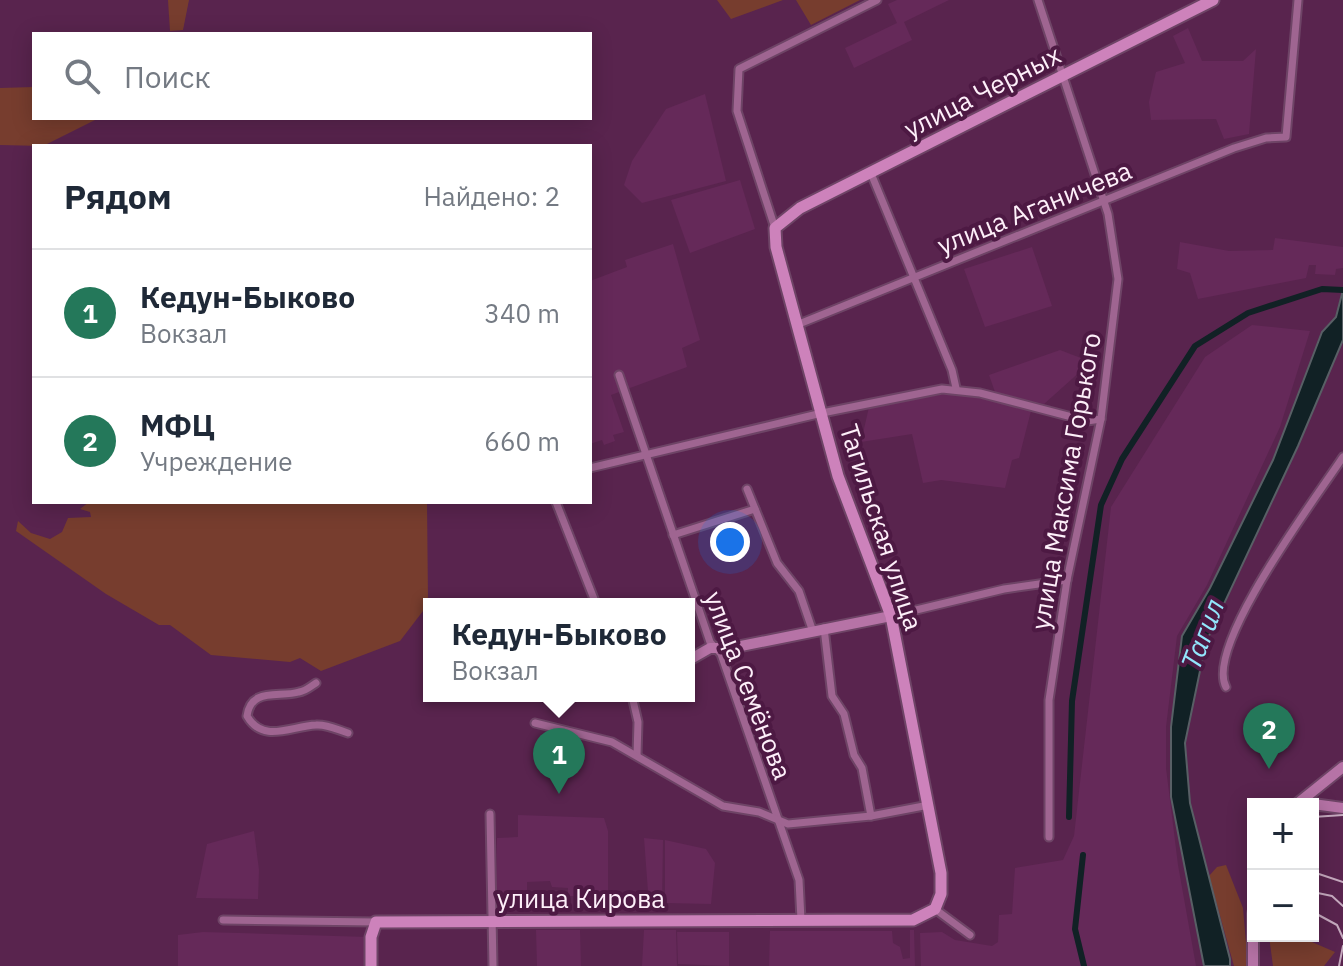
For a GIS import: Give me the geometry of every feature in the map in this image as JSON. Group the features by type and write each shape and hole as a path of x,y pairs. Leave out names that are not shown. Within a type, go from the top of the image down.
{"main road":[{"name":"улица Черных","path":"775,228 786,216 870,171 1213,0"},
{"name":"Тагильская улица","path":"775,228 776,247 848,506 891,616 942,885 935,909"},
{"name":"улица Кирова","path":"376,922 494,919 913,920 935,909"},
{"path":"371,966 371,937 376,922"}],"street":[{"name":"Тагильская улица","path":"775,228 737,111 739,69 877,0"},
{"name":"улица Максима Горького","path":"1038,0 1103,199 1118,279 1101,419 1067,580 1049,700 1049,837"},
{"name":"улица Аганичева","path":"799,324 1234,148 1266,138 1286,137 1298,0"},
{"path":"870,171 952,370 956,388"},
{"name":"улица Семёнова","path":"619,375 695,598"},
{"path":"592,467 822,413 956,388 1078,419 1101,419"},
{"path":"1226,687 1223,676 1231,641 1253,594 1343,457"},
{"path":"747,489 777,563 799,591 818,628 832,696 844,714 854,755 862,768 871,816"},
{"path":"557,504 594,598"},
{"path":"673,535 755,509"},
{"path":"695,657 710,648 891,616 1004,589 1067,580"},
{"name":"улица Семёнова","path":"695,599 710,642 717,649 799,880 801,920"},
{"path":"316,683 301,692 255,699 247,710 252,724 268,733 321,725 348,733"},
{"path":"633,702 638,722 637,755"},
{"path":"535,723 612,742 723,806 759,812 791,825 871,816 929,805"},
{"path":"1304,798 1343,767"},
{"path":"1319,805 1343,808"},
{"path":"490,814 493,966"},
{"path":"935,909 970,935"},
{"name":"улица Кирова","path":"223,920 376,922"},
{"path":"1253,942 1253,966"}],"shaded area":[{"path":"168,0 189,0 183,30 170,31"},
{"path":"717,0 783,0 731,19"},
{"path":"796,0 860,0 811,25"},
{"path":"897,0 949,0 904,22 912,40 854,68 845,48 897,23 888,4"},
{"path":"1188,28 1202,61 1243,61 1256,49 1249,134 1224,139 1216,119 1151,120 1149,102 1156,72 1185,63 1173,36"},
{"path":"32,87 32,120 95,120 47,144 0,145 0,88"},
{"path":"705,94 726,181 642,203 624,185 632,161 666,109"},
{"path":"740,180 755,229 690,253 671,200"},
{"path":"1275,238 1343,247 1343,268 1336,269 1335,275 1315,274 1316,265 1309,265 1306,278 1198,299 1190,273 1177,269 1180,242 1229,251 1273,250"},
{"path":"673,244 700,340 682,348 687,367 611,395 624,432 613,435 615,441 604,445 602,440 592,443 592,280 627,267 625,260"},
{"path":"1032,247 1052,306 985,327 964,269"},
{"path":"1252,325 1310,331 1280,427 1207,585 1177,636 1166,727 1166,768 1178,865 1196,966 921,966 920,933 942,932 955,940 992,946 998,942 999,915 1012,914 1015,868 1063,860 1074,836 1111,507 1205,357"},
{"path":"1060,350 1086,360 1083,369 1044,404 995,392 989,375"},
{"path":"957,392 1031,411 1019,458 1012,460 1005,488 941,480 923,483 912,434 861,442 869,407"},
{"path":"86,504 427,504 428,598 423,598 423,611 400,641 321,671 300,658 290,662 211,655 170,625 159,625 106,594 16,531 18,521 31,533 50,539 62,532 68,518 91,517 90,512 80,509"},
{"path":"518,815 604,818 608,831 608,908 586,909 588,896 568,896 568,888 552,887 550,881 527,882 527,906 496,905 497,838 518,837"},
{"path":"254,831 259,870 258,899 196,898 207,844"},
{"path":"644,838 663,840 662,905 649,905"},
{"path":"665,840 706,849 715,863 711,904 665,903"},
{"path":"1226,865 1243,908 1248,966 1234,966 1209,876 1217,867"},
{"path":"536,930 580,930 581,966 537,966"},
{"path":"644,930 676,930 677,966 642,966"},
{"path":"910,930 914,930 915,966 769,966 770,931 892,931 893,943 900,947 903,959 910,958"},
{"path":"203,932 368,937 367,966 178,966 178,935"},
{"path":"677,932 729,932 729,966 678,964"},
{"path":"1270,942 1312,942 1335,952 1324,966 1273,966"}],"water":[{"name":"Тагил","path":"1343,290 1343,340 1298,446 1206,642 1185,743 1190,803 1230,959 1230,966 1204,966 1171,797 1171,727 1182,636 1210,588 1273,460 1322,332 1336,317"}],"waterway":[{"path":"1069,817 1072,701 1101,505 1122,459 1195,346 1248,313 1322,289 1343,290"},
{"path":"1083,855 1075,929 1084,966"}],"tram line":[{"path":"1319,817 1343,815"},
{"path":"1319,874 1343,882"},
{"path":"1319,893 1332,896 1343,906"},
{"path":"1319,915 1337,925 1343,938"},
{"path":"1339,966 1343,946"}],"place":[{"name":"МФЦ","path":"1269,769"},
{"name":"Кедун-Быково","path":"559,794"}]}
